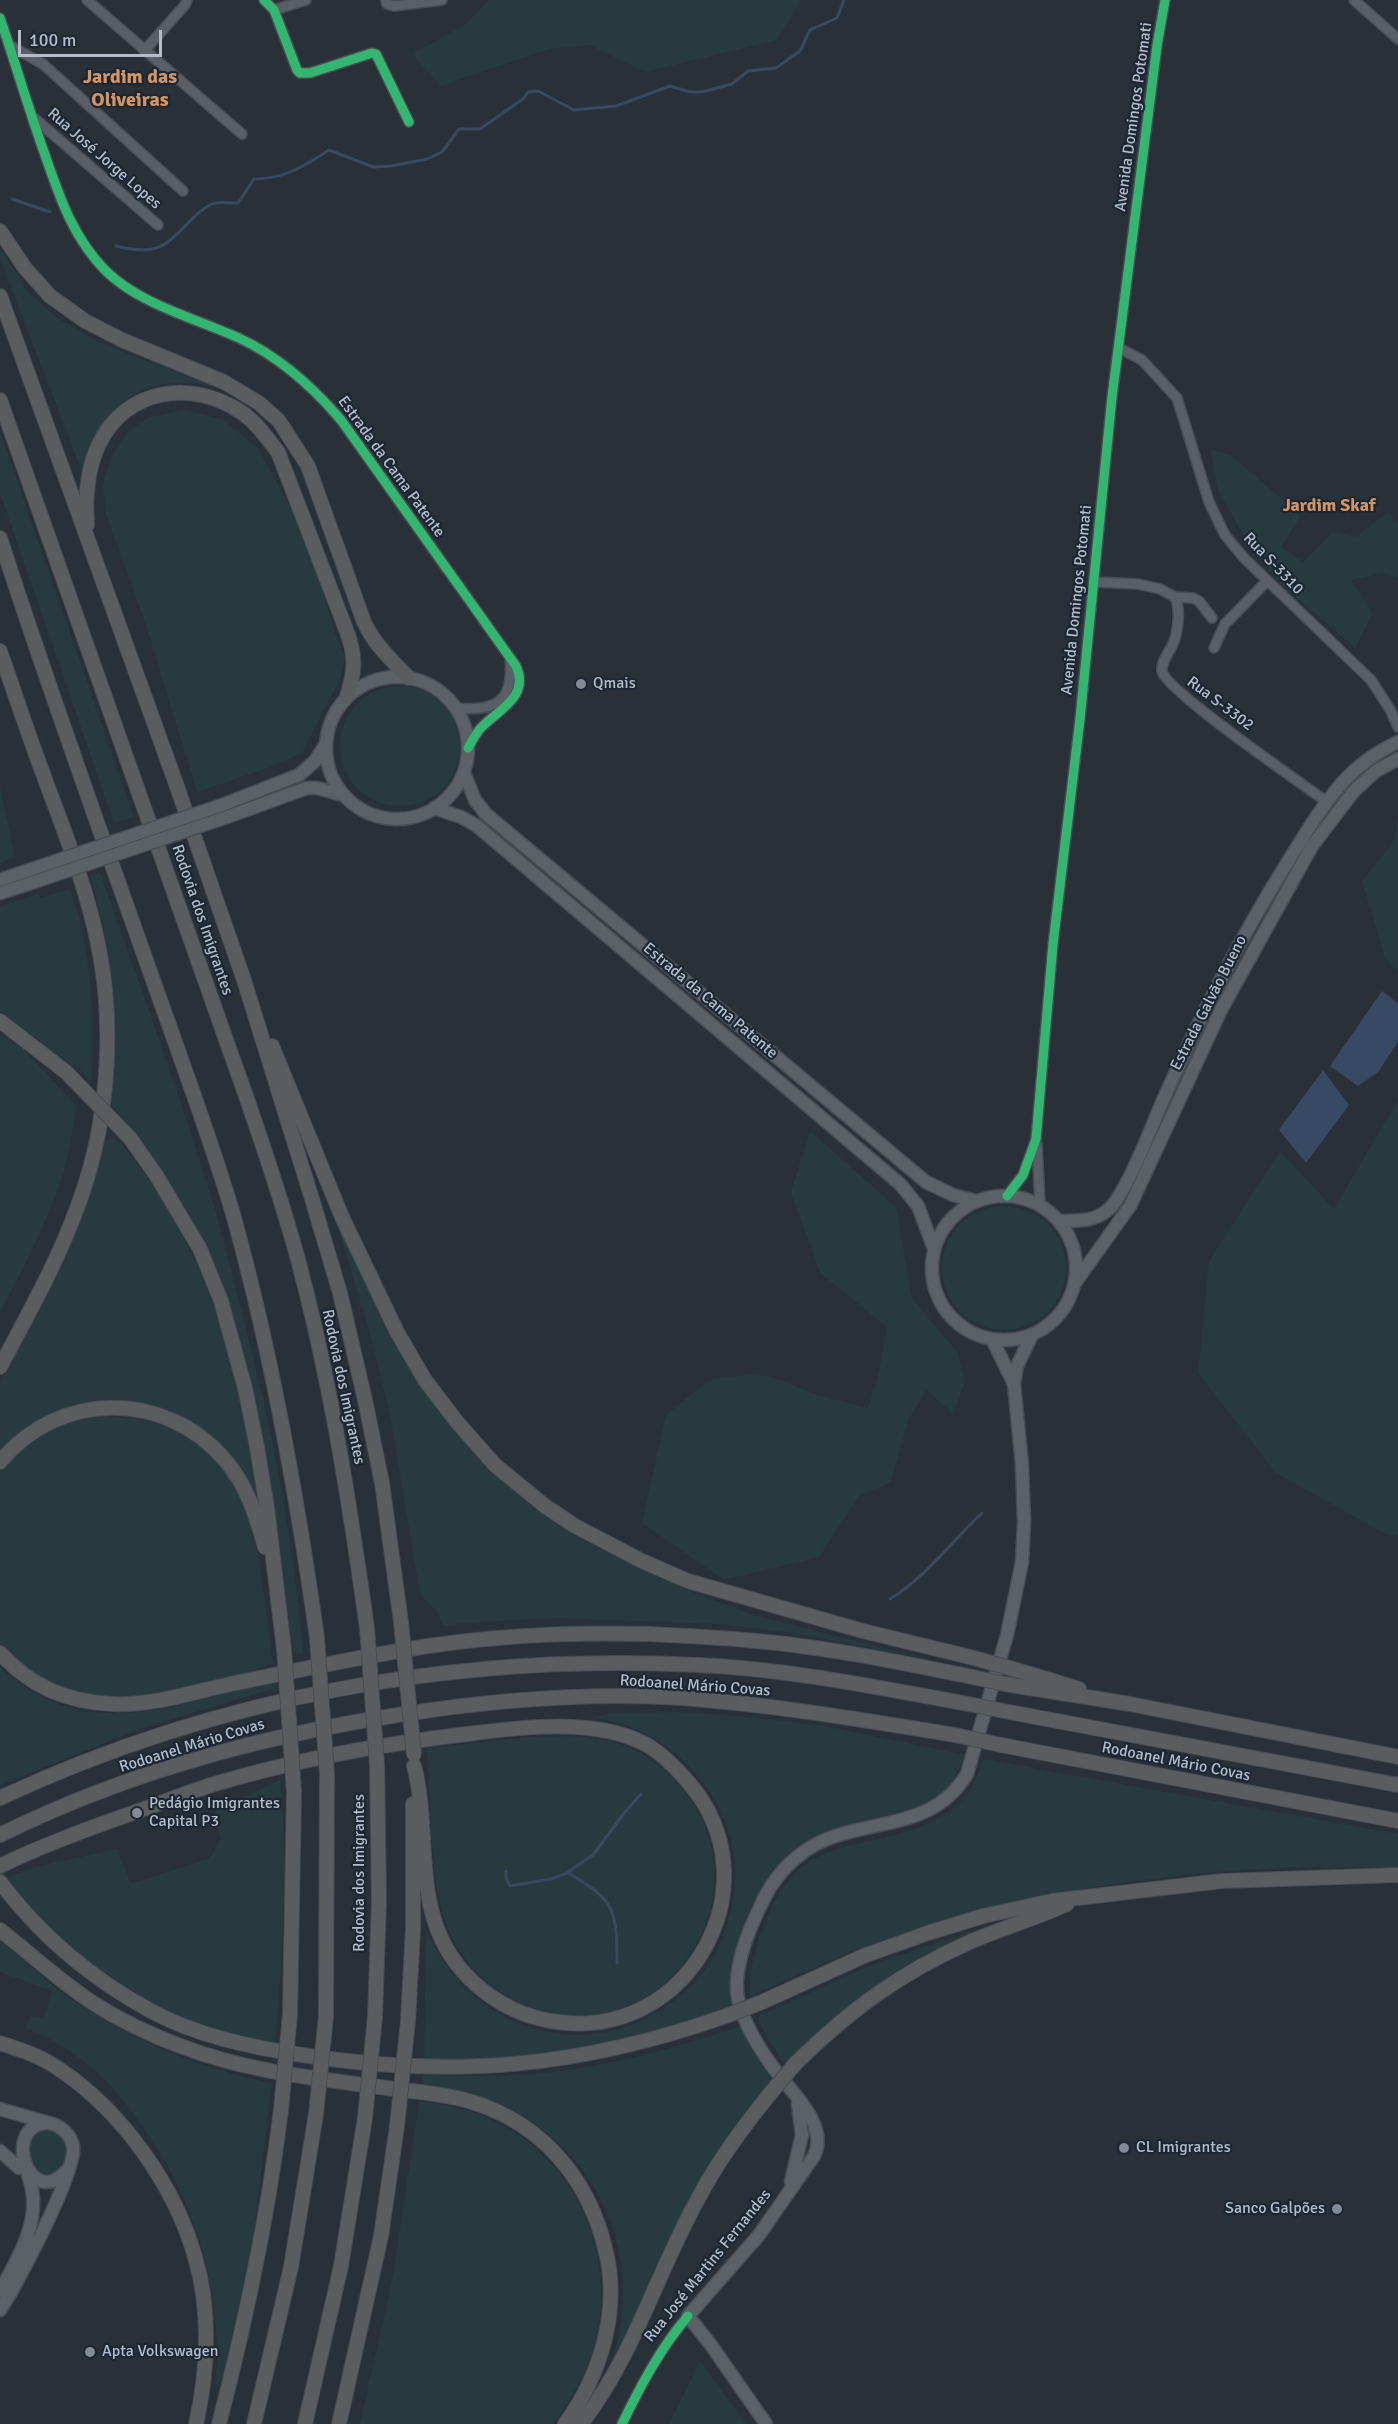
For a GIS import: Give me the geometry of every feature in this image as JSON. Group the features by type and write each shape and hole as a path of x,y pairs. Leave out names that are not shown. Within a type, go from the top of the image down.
{"highway":[{"path":"0,231 24,268 50,296 85,321 122,340 224,382 258,403 279,421 308,466 368,630 385,654 409,678"},
{"path":"0,296 174,778 244,980 340,1293 378,1462 401,1622 414,1761 413,1929 408,2021 397,2126 381,2236 339,2424"},
{"path":"88,542 87,484 99,443 113,422 133,406 153,396 174,392 196,393 219,400 241,412 263,432 278,452 347,632 355,661 348,696"},
{"name":"Rodovia dos Imigrantes","path":"0,400 248,1103 294,1246 323,1364 348,1491 367,1628 377,1765 379,1900 375,2017 364,2118 341,2266 305,2424"},
{"name":"Rodovia dos Imigrantes","path":"0,538 43,671 232,1213 269,1358 298,1507 316,1638 327,1774 326,2016 316,2114 291,2267 254,2424"},
{"path":"0,651 86,897 98,944 106,1005 105,1070 100,1124 87,1181 67,1237 0,1367"},
{"path":"244,980 342,1217 397,1332 425,1380 457,1422 495,1465 544,1506 575,1526 642,1561 688,1581 863,1631 1010,1668 1130,1704"},
{"path":"0,1021 66,1072 130,1138 156,1175 200,1249 221,1301 245,1388 267,1508 284,1649 294,1792 290,2014 272,2184 236,2357 219,2424"},
{"path":"0,1462 10,1449 36,1428 75,1412 109,1408 135,1409 150,1412 177,1423 208,1443 224,1459 250,1500 258,1521 277,1599"},
{"path":"0,1653 27,1679 60,1696 114,1704 163,1699 436,1645 512,1637 565,1635 719,1638 779,1643 852,1654 1005,1684 1130,1704 1383,1755 1398,1756"},
{"name":"Rodoanel Mário Covas","path":"0,1798 72,1766 129,1745 246,1709 346,1688 464,1670 558,1664 699,1665 819,1677 1398,1785"},
{"name":"Rodoanel Mário Covas","path":"0,1835 141,1776 236,1747 350,1722 468,1704 597,1696 681,1698 825,1714 955,1735 1398,1821"},
{"path":"0,1866 59,1839 214,1784 263,1770 345,1752 426,1739 531,1728 591,1728 629,1737 648,1745 667,1759 695,1789 713,1818 722,1848 724,1886 718,1918 698,1961 673,1989 653,2003 634,2013 607,2022 575,2024 537,2019 500,2003 462,1969 450,1954 436,1925 427,1880 421,1796 414,1761"},
{"path":"0,1882 24,1911 75,1959 97,1976 152,2012 207,2034 256,2048 345,2061 473,2068 532,2064 671,2036 762,2002 866,1955 928,1933 1052,1900 1222,1881 1398,1875"},
{"path":"581,2424 602,2398 641,2322 698,2198 717,2166 769,2095 795,2064 847,2016 891,1983 972,1941 1081,1897"},
{"path":"0,1930 94,2003 146,2031 183,2047 211,2057 273,2072 420,2092 477,2104 517,2123 547,2145 574,2176 597,2218 610,2273 609,2315 603,2350 592,2378 565,2424"},
{"path":"0,2043 41,2058 78,2083 112,2116 138,2146 164,2185 196,2257 203,2300 206,2344 204,2380 196,2424"}],"main road":[{"path":"0,880 35,875 226,818 307,788 317,788 343,795 363,810 386,818 411,818 434,808 452,793 464,773 468,748 465,727 456,708 436,688 409,678 387,677 366,684 348,696 332,718 325,745 315,761 299,776 35,875 0,893"},
{"name":"Estrada Galvão Bueno","path":"1059,1221 1089,1220 1102,1215 1112,1207 1132,1169 1188,1045 1241,941 1327,802 1357,768 1398,742"},
{"path":"325,745 329,771 343,795"},
{"name":"Estrada Galvão Bueno","path":"1075,1282 1130,1206 1221,1010 1312,846 1354,790 1376,771 1398,759"},
{"name":"Estrada da Cama Patente","path":"464,773 475,800 486,814 872,1138 926,1182 952,1195 976,1201"},
{"name":"Estrada da Cama Patente","path":"434,808 461,817 477,826 900,1184 918,1206 934,1249"},
{"path":"1006,1196 1040,1205 1059,1221 1074,1250 1075,1282 1071,1296 1059,1314 1044,1328 1032,1335 1012,1340 992,1339 964,1328 943,1307 932,1279 934,1249 940,1233 962,1209 976,1201 1006,1196"},
{"name":"Rua José Martins Fernandes","path":"688,2316 759,2235 814,2156 817,2148 815,2127 758,2045 740,2005 738,1977 745,1944 769,1888 799,1856 827,1839 901,1821 929,1810 953,1793 967,1774 1011,1619 1022,1562 1024,1523 1022,1466 1014,1384 1017,1366 1032,1335"},
{"name":"Rua José Martins Fernandes","path":"992,1339 1014,1384"},
{"name":"Rua José Martins Fernandes","path":"788,2192 798,2159 802,2129 800,2109 796,2098"},
{"path":"0,2109 57,2125 70,2138 74,2156 41,2234 0,2310"},
{"path":"0,2291 16,2264 31,2226 33,2187 16,2159 17,2141 29,2127 47,2122"},
{"path":"802,2129 807,2140 817,2148"},
{"path":"0,2151 25,2173 41,2181 58,2178 70,2167"},
{"path":"688,2316 766,2424"}],"street":[{"path":"87,0 242,134"},
{"path":"144,51 187,0"},
{"path":"264,0 274,10 300,73 310,73 374,53 409,122"},
{"path":"274,10 306,0"},
{"path":"386,2 394,6 442,0"},
{"name":"Avenida Domingos Potomati","path":"1040,1205 1036,1139 1053,944 1119,348 1157,46 1165,0"},
{"path":"1354,0 1398,39"},
{"name":"Estrada da Cama Patente","path":"0,18 63,207 76,233 107,272 130,289 165,307 264,350 319,395 341,420 519,672 519,687 515,696 503,711 483,725 468,748"},
{"path":"9,45 43,64 183,191"},
{"name":"Rua José Jorge Lopes","path":"31,115 158,225"},
{"name":"Rua S-3310","path":"1119,348 1142,360 1177,398 1199,473 1218,524 1244,558 1371,680 1391,711 1398,727"},
{"path":"1214,648 1225,624 1267,581"},
{"path":"1094,582 1138,584 1160,589 1175,597 1185,596 1199,601 1212,618"},
{"name":"Rua S-3302","path":"1175,597 1177,627 1173,644 1163,664 1165,679 1205,713 1327,802"},
{"path":"456,708 476,710 498,704 511,685 510,658"},
{"name":"Avenida Domingos Potomati","path":"1006,1196 1023,1175 1036,1139"},
{"name":"Rua José Martins Fernandes","path":"622,2424 648,2370 670,2337 688,2316"}],"green space":[{"path":"489,0 801,0 777,40 645,72 590,45 549,49 441,86 412,54 465,25"},
{"path":"0,248 27,291 57,318 101,343 215,387 191,383 162,385 144,390 129,398 105,422 96,437 83,474 0,259"},
{"path":"185,410 221,419 258,448 295,516 317,570 334,631 345,657 341,677 302,753 271,767 197,792 146,625 106,514 103,487 109,462 127,432 149,417"},
{"path":"0,432 134,817 114,823 0,493"},
{"path":"1210,449 1231,455 1301,516 1281,547 1303,562 1333,532 1356,537 1388,512 1398,523 1398,578 1385,573 1351,580 1373,613 1355,648 1283,586 1248,543 1218,490"},
{"path":"400,686 423,690 443,703 456,723 460,746 456,769 443,789 423,802 400,806 377,802 357,789 344,769 340,746 344,723 357,703 377,690"},
{"path":"0,786 15,857 0,863"},
{"path":"1398,815 1398,971 1385,958 1362,881 1395,840"},
{"path":"100,872 187,1120 224,1241 261,1391 279,1478 294,1565 303,1653 294,1655 266,1463 233,1319 216,1276 128,1124 111,1104 114,1044 112,989 105,934 90,876"},
{"path":"70,889 83,936 90,984 91,1082 74,1063 70,1064 0,1011 0,907 38,894 40,898"},
{"path":"0,1034 24,1050 77,1106 67,1160 54,1200 29,1257 0,1312"},
{"path":"1398,1100 1398,1534 1389,1536 1276,1473 1198,1373 1209,1261 1280,1151 1334,1209"},
{"path":"810,1131 896,1207 912,1298 958,1353 965,1382 953,1414 927,1390 909,1418 891,1482 858,1497 819,1557 724,1580 642,1523 666,1415 713,1379 757,1374 781,1380 814,1394 868,1408 879,1372 887,1327 820,1273 791,1192"},
{"path":"114,1137 145,1174 171,1214 208,1290 233,1368 266,1532 256,1500 183,1421 87,1406 0,1453 0,1383 69,1248 95,1179 105,1141"},
{"path":"329,1197 374,1299 489,1468 529,1505 576,1537 690,1591 753,1615 924,1658 793,1633 720,1624 555,1618 444,1626 436,1610 420,1594 390,1415 370,1334"},
{"path":"1004,1206 1028,1211 1048,1224 1061,1244 1066,1268 1061,1292 1048,1312 1028,1325 1004,1330 980,1325 960,1312 947,1292 942,1268 947,1244 960,1224 980,1211"},
{"path":"106,1416 133,1418 160,1424 193,1440 218,1462 237,1491 249,1523 258,1558 273,1663 240,1675 172,1692 118,1701 41,1684 0,1649 0,1471 24,1447 47,1432 73,1422"},
{"path":"0,1667 31,1692 64,1706 98,1713 168,1708 275,1680 276,1688 142,1728 0,1785"},
{"path":"679,1712 825,1726 965,1755 951,1783 935,1799 903,1813 832,1829 816,1835 785,1857 762,1887 741,1933 733,1969 732,2007 667,2030 577,2050 485,2060 424,2061 426,1928 444,1962 468,1990 497,2012 529,2027 563,2034 599,2033 634,2024 675,2000 705,1970 723,1936 734,1895 733,1851 721,1811 698,1777 673,1751 659,1741 628,1726 592,1717 615,1713"},
{"path":"567,1736 603,1739 634,1749 655,1763 680,1786 706,1829 714,1873 708,1916 690,1955 660,1987 623,2008 579,2016 531,2007 517,2001 491,1985 479,1974 459,1951 446,1924 436,1884 427,1748 531,1737"},
{"path":"983,1759 1398,1834 1398,1867 1244,1870 1148,1879 1052,1895 1005,1905 912,1931 852,1952 750,1996 752,1967 762,1930 781,1892 797,1872 815,1858 835,1850 903,1833 943,1816 967,1795"},
{"path":"280,1780 284,1846 283,1912 275,2043 236,2037 198,2025 161,2009 125,1988 91,1964 60,1937 7,1878 39,1866 117,1849 131,1884 210,1858 221,1838 213,1817 216,1811"},
{"path":"994,1924 936,1951 882,1983 832,2021 785,2065 757,2017 873,1964"},
{"path":"0,1941 58,1989 114,2026 191,2060 272,2083 253,2239 222,2381 216,2386 215,2321 205,2259 196,2229 170,2170 127,2105 99,2074 66,2049 26,2028 30,2016 44,2018 52,1991 0,1972"},
{"path":"740,2026 751,2049 772,2080 732,2133 695,2189 674,2229 637,2319 609,2369 620,2329 623,2289 619,2251 607,2214 589,2179 565,2149 534,2124 497,2104 479,2098 421,2088 423,2074 519,2075 583,2068 678,2046"},
{"path":"419,2101 473,2112 521,2137 547,2159 568,2185 584,2214 595,2246 601,2279 601,2313 594,2348 582,2378 553,2424 360,2424 393,2276"},
{"path":"47,2129 58,2134 64,2141 67,2159 55,2172 44,2173 30,2170 25,2140 29,2135"},
{"path":"700,2361 746,2424 669,2424"}],"water":[{"path":"1382,991 1398,1003 1398,1042 1378,1072 1358,1086 1330,1066"},
{"path":"1323,1070 1349,1105 1306,1163 1279,1130"}],"waterway":[{"path":"116,246 143,250 161,246 209,205 238,203 254,179 285,174 329,150 373,167 427,159 442,152 459,129 480,129 523,99 528,92 538,91 574,110 616,106 670,86 690,92 702,92 732,84 748,71 776,68 800,51 810,30 837,18 844,0"},
{"path":"12,199 50,212"},
{"path":"890,1599 927,1570 982,1513"},
{"path":"506,1871 506,1878 510,1886 551,1879 567,1873 593,1855 641,1794"},
{"path":"568,1873 595,1891 610,1908 616,1930 617,1963"}],"cycle path":[{"path":"264,0 274,10 300,73 310,73 372,53 376,54 409,122"},
{"path":"1007,1196 1023,1175 1036,1139 1053,944 1080,719 1112,397 1157,46 1165,0"},
{"path":"0,18 61,200 75,230 94,258 119,283 135,293 169,310 239,338 268,354 282,363 319,396 341,420 516,666 519,685 512,700 480,729 468,748"},
{"path":"622,2424 652,2368 688,2316"}],"place":[{"name":"Qmais","path":"581,684"},
{"name":"Pedágio Imigrantes Capital P3","path":"137,1813"},
{"name":"CL Imigrantes","path":"1124,2148"},
{"name":"Sanco Galpões","path":"1337,2209"},
{"name":"Apta Volkswagen","path":"90,2352"}],"district":[{"name":"Jardim das Oliveiras","path":"130,90"},
{"name":"Jardim Skaf","path":"1329,506"}]}
